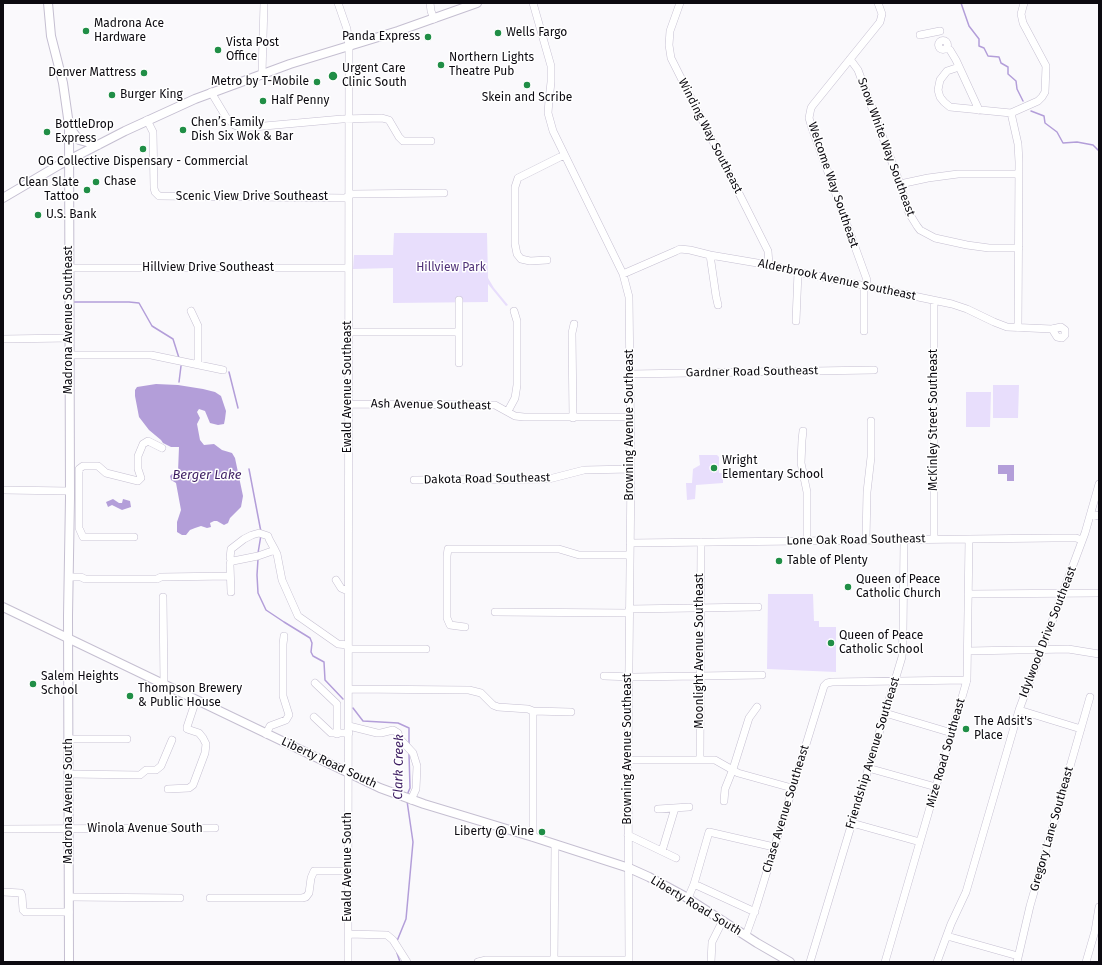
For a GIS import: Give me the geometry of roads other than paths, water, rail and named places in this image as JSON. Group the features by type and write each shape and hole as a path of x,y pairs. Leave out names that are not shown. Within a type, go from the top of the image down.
{"main road":[{"name":"Madrona Avenue Southeast","path":"48,3 51,36 63,83 69,127 70,494 68,639"},
{"path":"3,198 98,145 147,120 211,92 262,74 434,19 477,3"},
{"path":"69,127 79,140 98,145"},
{"name":"Liberty Road South","path":"3,607 380,788 411,800 629,868 688,898 790,962"},
{"name":"Madrona Avenue South","path":"68,639 69,962"}],"street":[{"path":"262,74 264,3"},
{"name":"Ewald Avenue Southeast","path":"338,3 347,29 349,46 348,773"},
{"path":"430,3 430,9 434,19"},
{"name":"Browning Avenue Southeast","path":"534,3 551,66 551,82 548,100 550,122 564,155 623,274 630,306 631,469 628,676 629,961"},
{"name":"Winding Way Southeast","path":"680,3 670,31 669,45 671,58 768,251 769,265"},
{"name":"Welcome Way Southeast","path":"864,331 864,291 866,280 809,118 813,105 880,22 882,14 878,3"},
{"path":"959,66 947,70 941,77 938,86 940,97 950,107 1011,113 1038,100 1045,92 1045,64 1022,23 1021,14 1024,3"},
{"path":"920,35 939,28 943,41 947,44 947,48 950,50 959,66 979,110"},
{"name":"Snow White Way Southeast","path":"850,58 858,70 913,221 920,230 935,238 980,247 1019,248"},
{"path":"211,92 226,117 234,124 242,128 348,119 386,119 392,124 399,137 403,140 431,141"},
{"path":"1011,113 1019,150 1018,328"},
{"name":"Scenic View Drive Southeast","path":"147,120 153,132 154,188 156,194 159,196 345,198 352,194 444,192"},
{"path":"547,260 530,261 522,259 517,254 515,244 515,187 518,178 564,155"},
{"path":"900,184 958,174 1019,174"},
{"name":"Alderbrook Avenue Southeast","path":"623,274 680,249 690,250 851,282 960,306 1001,325 1018,328 1052,329"},
{"path":"710,255 718,305"},
{"name":"Hillview Drive Southeast","path":"69,268 348,268"},
{"path":"851,282 858,278 863,271"},
{"path":"796,321 798,272"},
{"path":"459,300 459,363"},
{"name":"McKinley Street Southeast","path":"934,301 934,539"},
{"path":"191,311 198,328 198,365"},
{"path":"508,411 514,398 517,386 517,321 514,311"},
{"path":"573,418 572,333 574,324"},
{"path":"348,332 459,332"},
{"path":"3,339 69,338"},
{"path":"70,355 151,355 223,370"},
{"name":"Gardner Road Southeast","path":"630,374 874,370"},
{"name":"Ash Avenue Southeast","path":"348,404 495,405 515,416 524,418 630,418"},
{"path":"866,540 867,492 871,457 871,421"},
{"path":"804,431 801,463 807,492 807,541"},
{"path":"134,537 83,537 79,528 79,470 81,467 98,466 106,473 138,481 141,478 138,469 138,456 143,444 148,441 162,448"},
{"name":"Dakota Road Southeast","path":"414,480 549,479 584,470 631,469"},
{"name":"Idylwood Drive Southeast","path":"938,962 952,921 966,892 1019,710 1040,649 1082,540 1099,484"},
{"path":"3,490 70,494 79,498"},
{"path":"1091,514 1099,516"},
{"path":"231,592 231,549 255,534 262,533 268,536 275,550 282,580 296,614 299,617 338,644 348,647 426,649"},
{"name":"Lone Oak Road Southeast","path":"630,543 1076,538 1082,540"},
{"name":"Mize Road Southeast","path":"885,962 968,680 969,539"},
{"name":"Friendship Avenue Southeast","path":"810,962 902,657 904,540"},
{"name":"Moonlight Avenue Southeast","path":"700,759 701,542"},
{"path":"465,627 450,625 448,623 448,549 558,549 579,555 629,555"},
{"path":"231,560 238,560 275,550"},
{"path":"69,577 81,577 85,575 157,575 161,577 230,576"},
{"path":"336,580 341,588 348,591"},
{"path":"968,594 1099,593"},
{"path":"163,597 164,685"},
{"path":"495,612 629,611 758,607"},
{"path":"266,734 270,726 286,720 289,714 283,698 284,636"},
{"path":"968,651 1068,649 1099,654"},
{"path":"604,676 762,675"},
{"path":"896,680 968,680"},
{"name":"Chase Avenue Southeast","path":"746,935 755,912 822,689 827,683 832,682 896,680"},
{"path":"315,683 336,704 338,734"},
{"path":"349,689 469,690 481,693 495,706 528,709 533,711 571,712"},
{"name":"Gregory Lane Southeast","path":"1018,959 1030,906 1090,697"},
{"path":"168,789 189,788 194,785 205,753 206,744 203,738 199,733 187,729 196,700"},
{"path":"724,800 724,789 733,769 749,718 757,706"},
{"path":"1019,710 1081,728"},
{"path":"533,711 533,837"},
{"path":"885,713 952,733"},
{"path":"314,717 331,734 338,734 349,729 381,733 393,730 398,733 400,739 408,745 413,753 417,766 416,789 411,800"},
{"path":"69,739 127,739"},
{"path":"69,774 140,775 146,770 156,770 161,766 172,740"},
{"path":"628,760 715,760 738,772 792,788"},
{"path":"868,768 936,787"},
{"name":"Ewald Avenue South","path":"348,773 348,962"},
{"path":"658,809 689,807"},
{"path":"662,851 675,808"},
{"path":"852,823 920,842"},
{"name":"Winola Avenue South","path":"3,829 215,828"},
{"path":"688,898 694,884 709,832 774,847"},
{"path":"628,835 676,858"},
{"path":"554,961 555,845"},
{"path":"210,898 302,898 306,897 309,893 311,878 314,872 348,871"},
{"path":"694,884 755,912"},
{"path":"3,892 21,893 22,908 25,912 69,912"},
{"path":"69,897 180,898"},
{"path":"1086,962 1095,931 1099,907"},
{"path":"711,962 712,942 723,920"},
{"path":"348,934 387,935 393,940 407,962"},
{"path":"947,936 1018,959"},
{"path":"478,962 486,960 629,961"}],"water":[{"name":"Berger Lake","path":"156,384 178,385 203,389 215,392 221,396 226,411 224,424 218,425 210,423 205,411 199,409 197,412 200,418 197,424 200,440 204,445 214,444 222,450 232,453 235,458 243,496 241,507 230,518 228,523 224,525 214,521 210,523 211,527 207,528 201,526 190,530 186,535 182,535 177,532 177,522 181,510 176,483 171,480 170,476 172,474 177,474 178,472 179,447 171,447 163,443 149,430 139,417 135,396 135,390 137,387"},
{"path":"998,465 1014,465 1014,481 1007,481 1007,474 998,474"},
{"path":"113,499 119,503 122,503 123,499 130,501 131,507 122,510 112,505 108,507 106,502"}],"waterway":[{"path":"961,3 969,26 979,39 979,46 984,48 988,56 999,57 1001,63 1008,67 1008,74 1016,81 1017,89 1023,101"},
{"path":"1031,111 1044,116 1045,123 1057,132 1063,143 1077,142 1093,145 1099,151"},
{"name":"Clark Creek","path":"73,302 139,303 152,326 173,339 179,358"},
{"name":"Clark Creek","path":"179,382 181,366"},
{"path":"229,372 238,408"},
{"name":"Clark Creek","path":"249,469 261,532"},
{"name":"Clark Creek","path":"258,553 261,535"},
{"name":"Clark Creek","path":"258,559 258,593 266,610 310,638 312,643 311,652 313,656 324,662 325,680 343,699"},
{"name":"Clark Creek","path":"353,708 363,721 398,723 409,728 409,744"},
{"name":"Clark Creek","path":"407,795 410,788 409,754"},
{"name":"Clark Creek","path":"397,941 406,919 413,842 407,801"},
{"name":"Clark Creek","path":"397,953 400,962"}],"place":[{"name":"Madrona Ace Hardware","path":"86,31"},
{"name":"Wells Fargo","path":"498,33"},
{"name":"Panda Express","path":"428,37"},
{"name":"Vista Post Office","path":"218,50"},
{"name":"Northern Lights Theatre Pub","path":"441,65"},
{"name":"Denver Mattress","path":"144,73"},
{"name":"Urgent Care Clinic South","path":"333,76"},
{"name":"Metro by T-Mobile","path":"317,82"},
{"name":"Skein and Scribe","path":"527,85"},
{"name":"Burger King","path":"112,95"},
{"name":"Half Penny","path":"263,101"},
{"name":"Chen’s Family Dish Six Wok & Bar","path":"183,130"},
{"name":"BottleDrop Express","path":"47,132"},
{"name":"OG Collective Dispensary - Commercial","path":"143,149"},
{"name":"Chase","path":"96,182"},
{"name":"Clean Slate Tattoo","path":"87,190"},
{"name":"U.S. Bank","path":"38,215"},
{"name":"Wright Elementary School","path":"714,468"},
{"name":"Table of Plenty","path":"779,561"},
{"name":"Queen of Peace Catholic Church","path":"848,587"},
{"name":"Queen of Peace Catholic School","path":"831,643"},
{"name":"Salem Heights School","path":"33,684"},
{"name":"Thompson Brewery & Public House","path":"130,696"},
{"name":"The Adsit's Place","path":"966,729"},
{"name":"Liberty @ Vine","path":"542,832"}],"park label":[{"name":"Hillview Park","path":"451,268"}]}
